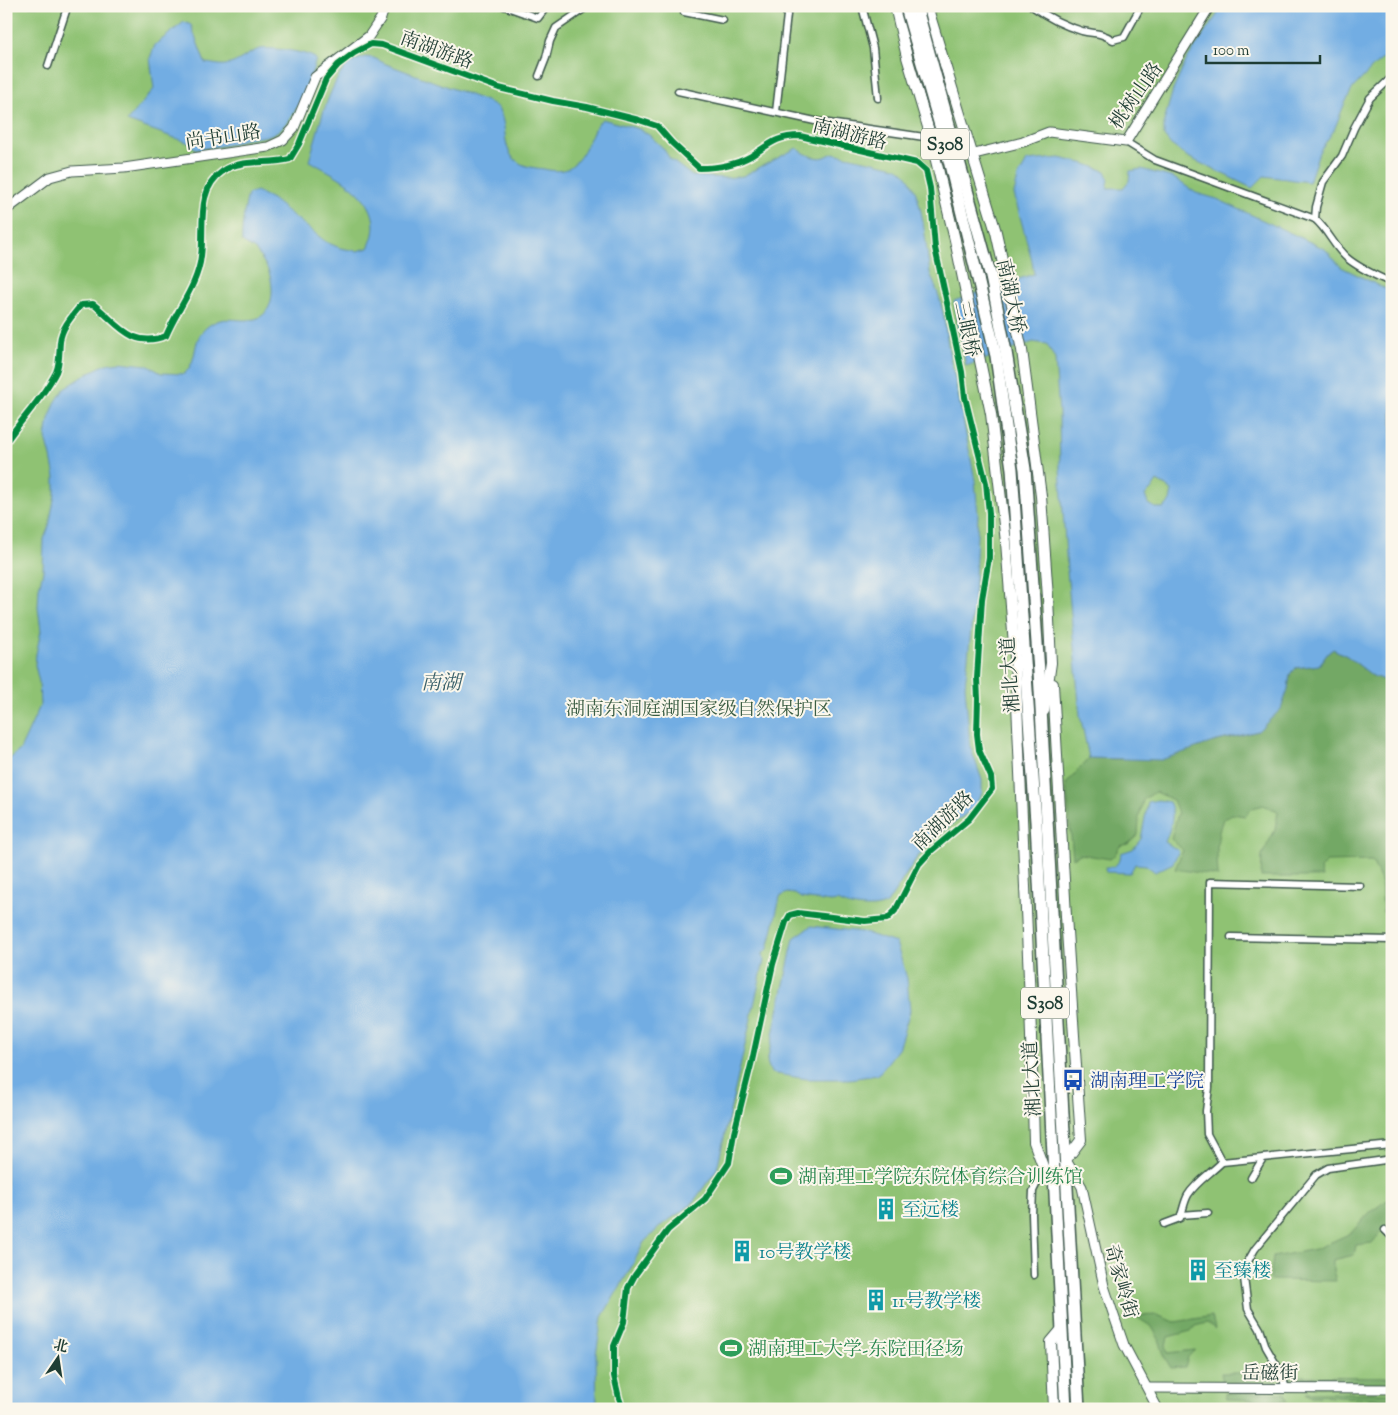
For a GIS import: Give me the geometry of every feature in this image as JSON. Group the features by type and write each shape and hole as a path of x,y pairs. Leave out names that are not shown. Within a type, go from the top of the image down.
{"highway":[{"name":"南湖大桥","path":"917,8 943,136 996,356 1012,469 1016,597"},
{"name":"南湖大桥","path":"917,8 991,277 1006,352 1025,469 1034,598"},
{"name":"湘北大道","path":"1016,597 1052,1145 1066,1409"},
{"name":"湘北大道","path":"1034,598 1079,1409"}],"main road":[{"path":"895,6 937,163 991,414 1016,597"},
{"path":"917,8 965,127 996,232 1022,350 1041,496 1081,1140 1066,1160"},
{"path":"931,138 941,144 951,145 959,141 965,127"},
{"path":"1042,727 1051,663"},
{"path":"1021,671 1034,1142 1044,1170 1054,1182"},
{"path":"1039,672 1056,733"},
{"path":"1044,1170 1052,1145"},
{"path":"1054,1409 1051,1342 1062,1329"}],"street":[{"path":"48,66 66,11 65,6"},
{"name":"尚书山路","path":"6,210 50,177 72,171 124,168 268,147 284,140 294,128 315,77 369,36 381,18 384,6"},
{"path":"504,6 538,18 547,6"},
{"path":"539,76 556,28 588,6"},
{"path":"685,6 684,12 723,20"},
{"path":"776,112 788,6"},
{"path":"862,6 873,48 878,98"},
{"path":"917,8 939,6"},
{"path":"1032,6 1045,16 1083,31 1104,35 1112,40 1124,37 1141,6"},
{"name":"桃树山路","path":"937,163 1023,142 1049,132 1126,142 1210,6"},
{"path":"1315,219 1322,182 1342,156 1370,98 1392,77"},
{"path":"678,91 815,121 931,138"},
{"path":"1126,142 1155,160 1315,219 1325,228 1347,258 1392,283"},
{"path":"1222,1162 1207,1134 1206,1111 1209,1088 1210,882 1360,886"},
{"path":"1231,937 1392,940"},
{"path":"1164,1224 1180,1218 1188,1196 1197,1184 1210,1175 1222,1162 1392,1145"},
{"path":"1250,1178 1263,1158"},
{"path":"1286,1388 1280,1371 1266,1347 1260,1329 1248,1309 1244,1270 1255,1249 1316,1175 1328,1168 1392,1159"},
{"name":"奇家岭街","path":"1066,1160 1082,1187 1104,1286 1124,1345 1158,1409"},
{"path":"1034,1275 1033,1191 1044,1170"},
{"path":"1181,1215 1208,1213"},
{"path":"1385,1230 1392,1237"},
{"name":"岳磁街","path":"1148,1388 1392,1389"}],"green space":[{"name":"湖南东洞庭湖国家级自然保护区","path":"6,6 1392,6 1392,1409 6,1409"},
{"path":"1333,649 1347,656 1373,676 1392,683 1392,920 1383,912 1381,881 1372,861 1327,862 1320,869 1322,877 1261,877 1262,855 1275,830 1278,811 1263,805 1253,808 1245,816 1232,814 1223,819 1218,840 1218,876 1175,869 1183,850 1171,839 1178,813 1173,800 1155,792 1143,800 1139,817 1138,835 1128,844 1120,846 1114,856 1110,859 1080,854 1073,858 1066,784 1089,758 1120,759 1213,742 1258,731 1288,689 1290,674 1295,668 1319,665"},
{"path":"1389,1199 1392,1202 1392,1219 1372,1243 1356,1245 1354,1255 1333,1260 1336,1281 1270,1280 1273,1257 1316,1249 1351,1233 1370,1212"},
{"path":"1157,1315 1175,1322 1212,1316 1215,1329 1207,1323 1195,1326 1191,1331 1168,1337 1166,1345 1168,1353 1195,1350 1188,1357 1185,1367 1171,1368 1152,1327 1135,1316"},
{"path":"1221,1373 1274,1373 1277,1384 1223,1383"},
{"path":"1290,1376 1392,1377 1392,1387 1292,1386"},
{"path":"1225,1393 1285,1393 1287,1401 1226,1399"},
{"path":"1306,1393 1392,1393 1392,1399 1310,1396"}],"water":[{"path":"1223,6 1392,6 1392,51 1374,66 1353,88 1334,130 1319,152 1309,182 1264,176 1252,188 1188,157 1171,145 1164,136 1164,121 1173,90 1187,59"},
{"path":"184,22 191,25 205,63 230,64 260,49 281,49 298,52 316,59 301,100 283,127 269,135 197,150 189,143 127,121 154,89 150,58 155,45"},
{"name":"南湖","path":"365,57 374,58 494,105 501,115 507,144 512,157 518,162 531,167 558,171 570,167 580,157 602,119 639,129 649,135 663,148 670,159 692,176 726,178 743,176 797,148 814,157 822,158 833,153 896,167 905,174 918,199 922,214 930,273 943,313 950,359 975,480 978,514 974,601 965,686 970,746 982,780 982,793 976,804 966,814 935,837 916,859 887,904 862,908 837,901 801,898 795,894 787,893 780,897 768,949 763,953 764,961 717,1169 691,1205 663,1224 644,1242 602,1317 596,1355 597,1409 6,1409 6,762 20,750 40,706 39,682 35,665 41,631 38,607 39,588 43,571 44,539 49,526 55,494 55,477 46,438 49,419 55,403 64,389 106,364 119,362 147,365 161,373 184,374 192,362 198,338 207,327 219,320 225,319 255,319 267,311 272,296 269,272 256,252 242,242 248,194 256,191 272,199 326,242 340,248 357,251 368,248 373,232 373,218 368,205 360,194 348,184 309,161 324,110 335,84 348,65"},
{"path":"1059,158 1086,164 1105,171 1109,180 1107,188 1123,188 1129,181 1130,171 1141,169 1174,178 1196,193 1217,199 1325,249 1341,267 1392,292 1392,683 1373,676 1347,656 1333,649 1319,665 1295,668 1290,674 1288,689 1281,709 1258,731 1213,742 1161,760 1089,758 1080,715 1067,570 1055,359 1047,344 1033,342 966,366 954,301 1034,274 1014,194 1018,177 1027,161","holes":["1157,481 1172,491 1170,501 1164,508 1155,508 1148,504 1145,495"]},
{"path":"1158,800 1169,802 1171,807 1172,822 1165,842 1179,851 1173,863 1155,872 1146,865 1135,864 1130,873 1106,872 1105,867 1114,867 1120,860 1121,853 1133,849 1141,839 1148,802"},
{"path":"811,926 862,932 896,943 907,978 910,1011 898,1049 878,1075 849,1079 807,1079 771,1073 767,1062 794,938"}],"cycle path":[{"name":"南湖游路","path":"6,442 45,391 56,372 61,337 68,322 81,305 93,304 125,332 134,337 154,339 166,336 196,277 201,256 205,199 208,188 214,179 223,171 239,164 290,159 299,144 326,79 338,65 354,53 371,44 382,45 499,88 587,107 657,126 699,168 732,164 751,156 779,139 800,136 917,163 926,171 930,188 935,248 962,372 965,397 986,483 989,513 989,558 982,599 977,678 977,734 979,750 991,777 992,789 969,819 931,851 919,864 895,911 887,919 865,921 798,913 790,915 773,964 734,1133 729,1163 705,1199 668,1230 635,1275 628,1288 624,1322 614,1346 614,1376 623,1409"}],"place":[{"name":"湖南理工学院","path":"1073,1080"},
{"name":"湖南理工学院东院体育综合训练馆","path":"781,1176"},
{"name":"至远楼","path":"886,1209"},
{"name":"10号教学楼","path":"742,1251"},
{"name":"至臻楼","path":"1198,1270"},
{"name":"11号教学楼","path":"876,1300"},
{"name":"湖南理工大学-东院田径场","path":"731,1348"}]}
